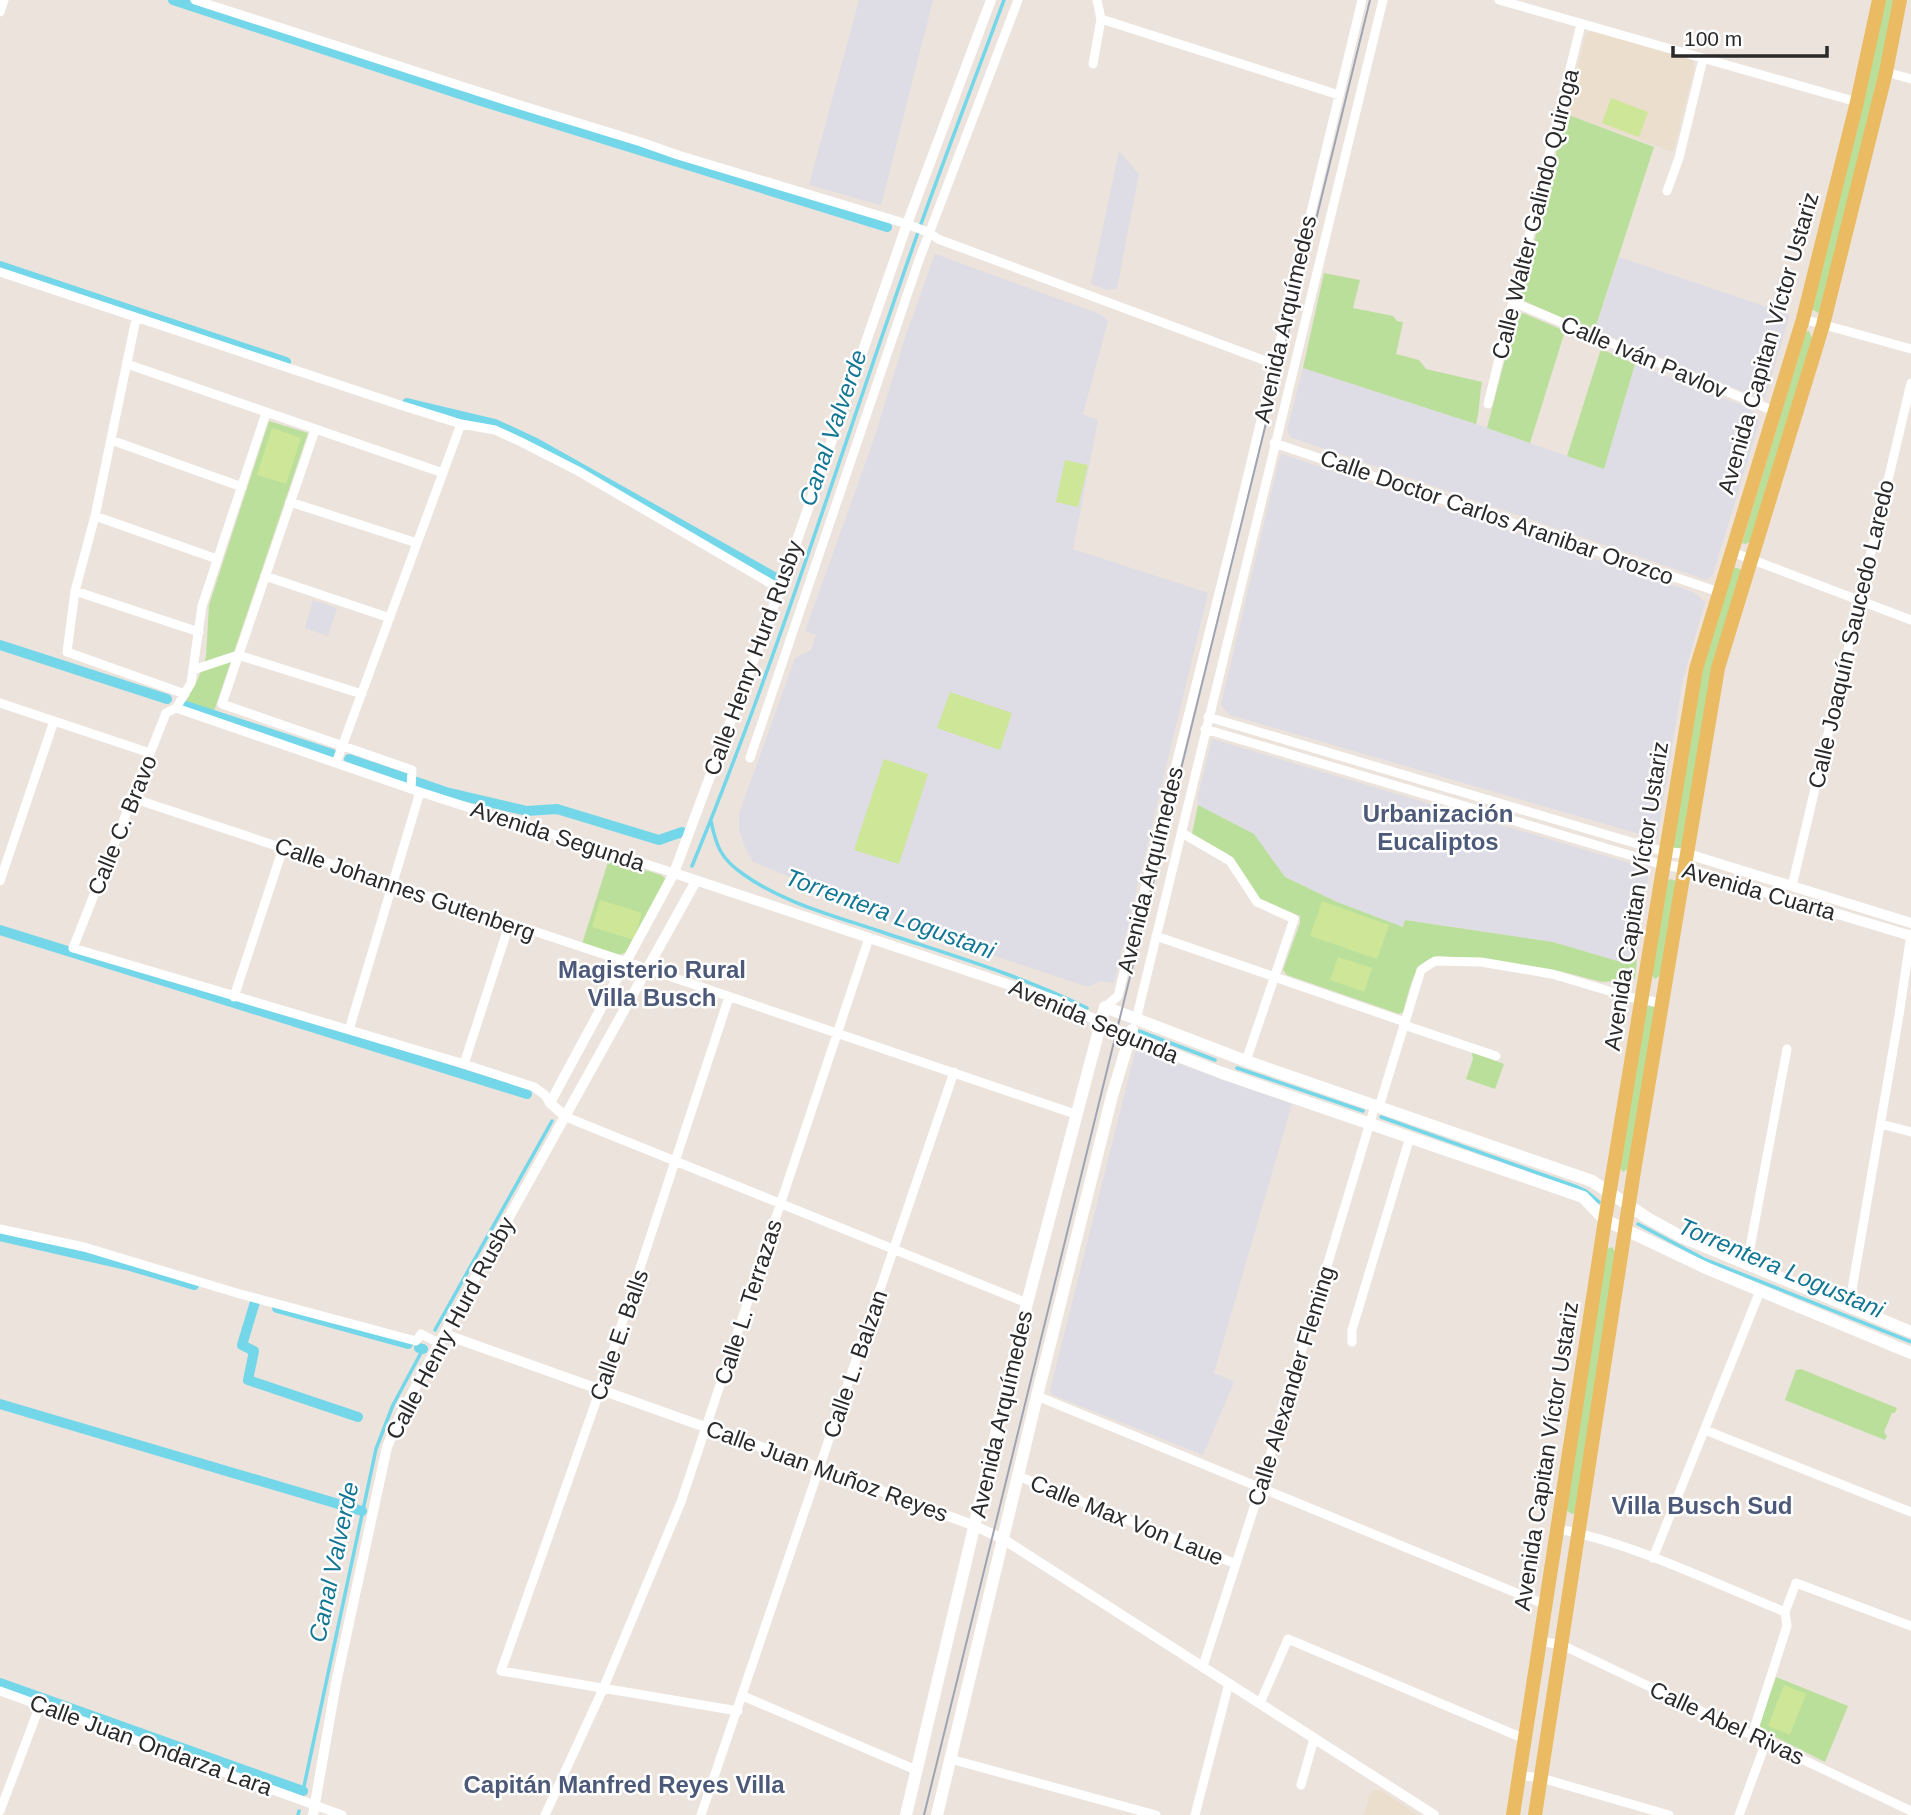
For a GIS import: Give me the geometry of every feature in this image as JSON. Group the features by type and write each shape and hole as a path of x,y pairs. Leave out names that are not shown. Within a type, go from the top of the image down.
{"main road":[{"name":"Avenida Capitan Víctor Ustariz","path":"1513,1815 1605,1220 1696,669 1803,319 1857,102 1879,0"},
{"name":"Avenida Capitan Víctor Ustariz","path":"1535,1815 1621,1251 1718,668 1823,325 1886,72 1900,0"},
{"name":"Avenida Segunda","path":"1104,1007 1246,1061 1592,1181 1682,1237 1911,1332"},
{"name":"Avenida Arquímedes","path":"906,1815 1027,1303 1104,1007"},
{"name":"Avenida Arquímedes","path":"937,1815 1037,1396 1129,1037 1136,1020"},
{"name":"Avenida Segunda","path":"1100,1022 1129,1037 1222,1073 1583,1197 1605,1220 1708,1269 1911,1353"},
{"path":"1614,1166 1621,1177 1625,1178 1634,1171"},
{"path":"1602,1246 1613,1244 1621,1251"}],"street":[{"path":"0,12 4,0"},
{"path":"195,0 678,155 910,225 938,239 1273,364"},
{"name":"Calle Henry Hurd Rusby","path":"550,1103 674,873 780,589 991,0"},
{"name":"Calle Henry Hurd Rusby","path":"750,758 927,232 1018,0"},
{"path":"1093,64 1101,19 1097,0"},
{"name":"Avenida Arquímedes","path":"1104,1007 1118,996 1362,0"},
{"name":"Avenida Arquímedes","path":"1136,1020 1383,0"},
{"path":"1499,0 1857,102"},
{"path":"1101,19 1339,95"},
{"name":"Calle Walter Galindo Quiroga","path":"1488,404 1581,24"},
{"path":"1667,191 1679,158 1703,59"},
{"path":"1886,72 1911,79"},
{"path":"0,272 461,424 495,429 578,471 780,589"},
{"name":"Calle Iván Pavlov","path":"1513,302 1774,411"},
{"path":"136,319 95,516 75,592 66,652 185,694"},
{"path":"1803,319 1911,349"},
{"path":"127,364 443,473"},
{"name":"Calle Joaquín Saucedo Laredo","path":"1792,886 1911,383"},
{"name":"Calle C. Bravo","path":"234,997 73,948 166,712 176,708 191,683 202,606 266,413"},
{"path":"336,763 461,424"},
{"path":"315,430 222,704 412,770 415,791 392,886 349,1030"},
{"path":"111,440 242,487"},
{"name":"Calle Doctor Carlos Aranibar Orozco","path":"1274,443 1719,592"},
{"path":"290,502 417,543"},
{"path":"95,516 217,559"},
{"path":"1732,552 1911,620"},
{"path":"265,576 390,618"},
{"path":"75,592 199,632"},
{"path":"193,670 238,655 362,694"},
{"path":"0,702 150,754"},
{"name":"Avenida Segunda","path":"176,708 415,791 674,873 1055,1000 1100,1022"},
{"name":"Avenida Cuarta","path":"1208,718 1499,803 1664,859"},
{"path":"0,881 54,721"},
{"name":"Avenida Cuarta","path":"1205,729 1496,815 1664,859 1686,861 1792,886 1911,923"},
{"name":"Calle Johannes Gutenberg","path":"132,798 648,969 1076,1115"},
{"path":"1496,815 1499,803"},
{"path":"1182,833 1230,861 1257,902 1294,919 1246,1061"},
{"path":"283,848 234,997 534,1087 566,1117 1027,1303"},
{"name":"Avenida Cuarta","path":"1686,861 1911,935"},
{"name":"Calle Henry Hurd Rusby","path":"314,1809 335,1683 387,1447 400,1416 442,1338 696,881"},
{"path":"464,1064 509,925"},
{"path":"1849,1307 1911,935"},
{"path":"1156,936 1496,1056"},
{"name":"Calle L. Terrazas","path":"545,1815 603,1689 681,1503 869,938"},
{"name":"Calle Alexander Fleming","path":"1203,1666 1261,1486 1370,1123 1421,970 1428,964 1444,961 1481,962 1552,974 1642,999"},
{"name":"Calle E. Balls","path":"603,1689 501,1671 600,1390 729,997"},
{"path":"1642,999 1662,1003"},
{"path":"1747,1264 1787,1049"},
{"name":"Calle L. Balzan","path":"701,1815 954,1072"},
{"path":"1881,1124 1911,1132"},
{"path":"1352,1342 1352,1330 1410,1138"},
{"path":"0,1229 84,1247 240,1294 419,1338 442,1338"},
{"path":"1653,1558 1760,1291"},
{"name":"Calle Juan Muñoz Reyes","path":"442,1338 706,1426 975,1526 1003,1539 1434,1815"},
{"path":"1037,1396 1546,1605"},
{"path":"1705,1430 1911,1512"},
{"name":"Calle Max Von Laue","path":"1018,1476 1236,1564"},
{"path":"1558,1529 1580,1533 1653,1558 1785,1612"},
{"path":"1752,1735 1787,1626 1785,1612 1796,1583 1911,1626"},
{"path":"1260,1703 1288,1639 1525,1739"},
{"name":"Calle Abel Rivas","path":"1540,1641 1562,1645 1911,1811"},
{"path":"1195,1815 1229,1684"},
{"path":"603,1689 738,1711"},
{"name":"Calle Juan Ondarza Lara","path":"0,1691 314,1809 342,1815"},
{"path":"743,1696 916,1770"},
{"path":"0,1811 40,1705"},
{"path":"1301,1785 1314,1739"},
{"path":"1739,1815 1766,1742"},
{"path":"950,1759 1156,1815"},
{"path":"1519,1775 1541,1778 1669,1815"}],"shaded area":[{"path":"859,0 933,0 881,205 809,185"},
{"path":"1593,31 1693,61 1694,69 1673,152 1566,114 1586,34"},
{"path":"1119,151 1139,174 1117,288 1108,290 1091,284"},
{"path":"935,254 1102,315 1108,321 1083,414 1098,420 1073,549 1208,593 1114,983 1100,981 1088,987 823,899 826,891 753,862 739,829 739,814 795,658 811,650 816,635 805,631 875,436 905,338"},
{"path":"1619,257 1790,315 1765,398 1756,397 1595,330"},
{"path":"1635,364 1750,408 1758,418 1759,423 1713,574 1707,580 1290,437 1287,430 1303,368 1604,469"},
{"path":"1282,454 1693,592 1705,602 1683,678 1657,839 1230,715 1221,705"},
{"path":"313,600 337,608 328,636 305,628"},
{"path":"1212,739 1649,869 1637,959 1624,963 1553,942 1406,920 1403,927 1337,902 1285,877 1254,834 1198,805"},
{"path":"1140,1050 1292,1104 1214,1373 1234,1382 1203,1455 1053,1395 1050,1391 1135,1052"},
{"path":"1380,1790 1418,1815 1364,1815 1370,1794"}],"green space":[{"path":"1885,0 1894,0 1882,61 1822,310 1818,313 1812,309"},
{"path":"1611,98 1648,112 1639,137 1602,123"},
{"path":"1566,114 1654,147 1594,332 1522,300 1521,295"},
{"path":"1324,273 1360,280 1353,308 1393,316 1397,321 1403,322 1396,354 1419,360 1426,369 1482,382 1476,424 1303,368"},
{"path":"1523,313 1565,331 1530,443 1487,428 1516,317"},
{"path":"1809,331 1812,338 1752,541 1745,544 1742,543 1806,332"},
{"path":"1601,349 1635,364 1604,469 1567,456"},
{"path":"269,421 308,433 214,711 186,701 206,657 209,605"},
{"path":"272,428 301,438 286,484 257,475"},
{"path":"1065,460 1088,465 1078,507 1056,502"},
{"path":"1733,567 1742,572 1683,847 1680,850 1673,848 1701,673"},
{"path":"950,692 1012,713 1000,750 937,728"},
{"path":"884,759 928,774 899,864 854,850"},
{"path":"1198,805 1254,834 1285,877 1337,902 1403,927 1405,920 1553,942 1624,963 1637,959 1635,979 1602,982 1560,971 1439,956 1423,963 1418,970 1410,986 1403,1012 1399,1014 1287,975 1283,970 1300,923 1300,916 1259,899 1228,854 1192,834"},
{"path":"609,859 661,875 666,879 627,952 619,955 582,944"},
{"path":"1670,879 1676,881 1661,975 1655,979 1651,974 1667,882"},
{"path":"600,900 642,913 634,940 592,927"},
{"path":"1322,901 1389,925 1377,959 1310,936"},
{"path":"1338,957 1372,968 1364,992 1330,980"},
{"path":"1648,1006 1654,1007 1655,1011 1629,1168 1623,1172 1619,1167 1645,1009"},
{"path":"1472,1052 1504,1064 1495,1089 1466,1079 1473,1059"},
{"path":"1612,1247 1615,1252 1575,1513 1572,1514 1566,1510 1607,1249"},
{"path":"1801,1369 1897,1408 1884,1432 1887,1436 1885,1440 1785,1400 1796,1370"},
{"path":"1776,1677 1848,1706 1825,1762 1760,1729"},
{"path":"1784,1685 1806,1694 1790,1735 1768,1726"}],"waterway":[{"path":"173,0 478,100 887,227"},
{"name":"Canal Valverde","path":"692,866 781,633 916,238 1004,0"},
{"path":"0,266 286,362"},
{"path":"407,403 495,424 536,443 776,578"},
{"path":"0,645 167,699"},
{"path":"186,706 332,754"},
{"path":"349,759 446,792 527,811 557,809 659,840 682,832"},
{"name":"Torrentera Logustani","path":"711,821 715,838 729,863 758,884 790,900 1010,975 1087,1008"},
{"path":"0,930 527,1094"},
{"name":"Torrentera Logustani","path":"1139,1031 1215,1060"},
{"name":"Torrentera Logustani","path":"1237,1068 1363,1111"},
{"name":"Torrentera Logustani","path":"1381,1117 1577,1187 1599,1202"},
{"name":"Canal Valverde","path":"435,1330 552,1121"},
{"name":"Torrentera Logustani","path":"1638,1224 1704,1259 1911,1342"},
{"path":"0,1236 130,1266 194,1285"},
{"path":"255,1302 242,1345 254,1351 248,1380 358,1417"},
{"path":"277,1308 408,1344"},
{"name":"Canal Valverde","path":"419,1348 423,1349"},
{"name":"Canal Valverde","path":"303,1791 376,1449 393,1405 423,1349"},
{"path":"0,1404 362,1511"},
{"path":"0,1683 303,1791"},
{"name":"Canal Valverde","path":"298,1815 299,1811"}],"tram line":[{"path":"924,1815 1370,0"}],"district":[{"name":"Urbanización Eucaliptos","path":"1438,828"},
{"name":"Magisterio Rural Villa Busch","path":"652,984"},
{"name":"Villa Busch Sud","path":"1702,1506"},
{"name":"Capitán Manfred Reyes Villa","path":"624,1785"}]}
